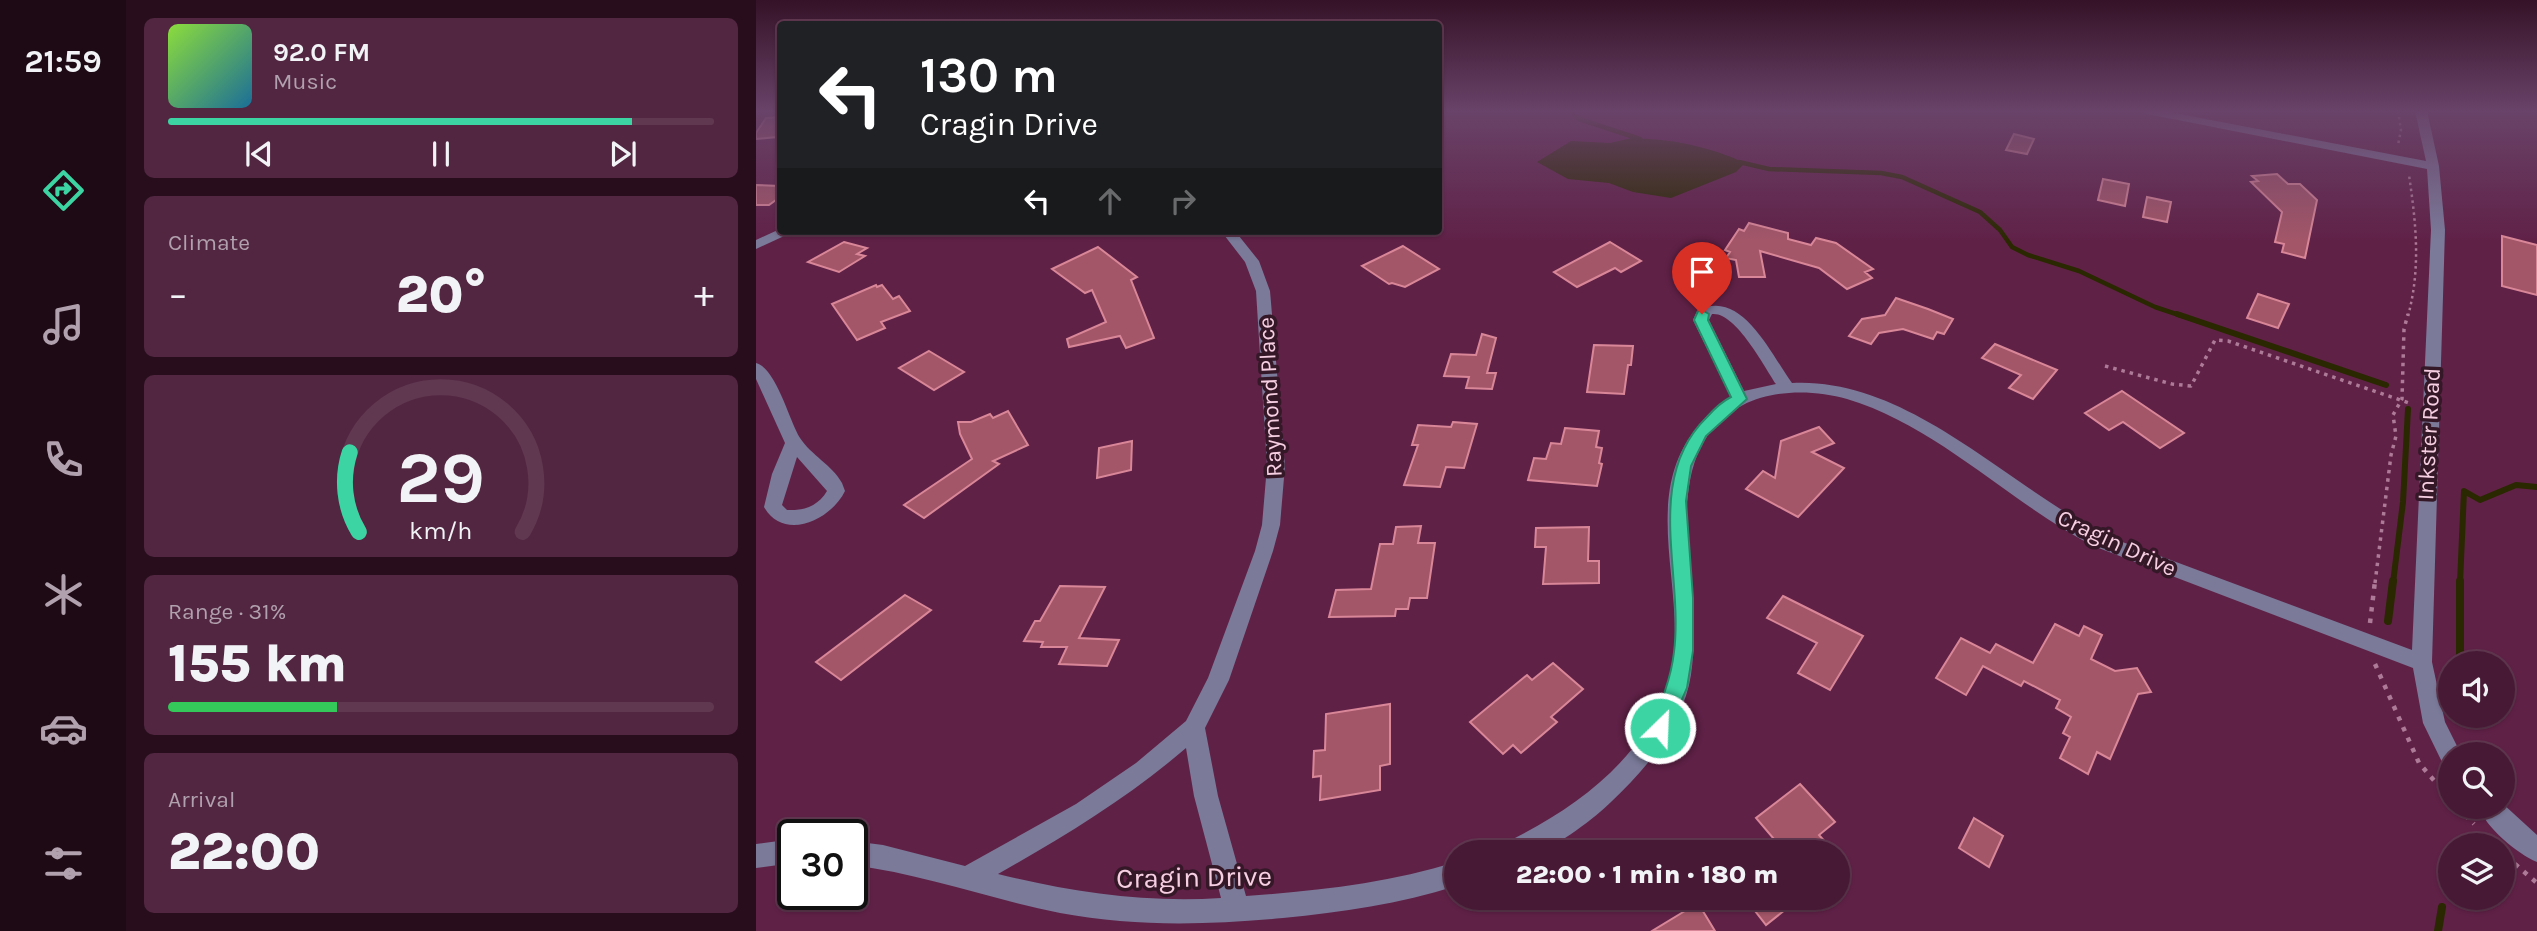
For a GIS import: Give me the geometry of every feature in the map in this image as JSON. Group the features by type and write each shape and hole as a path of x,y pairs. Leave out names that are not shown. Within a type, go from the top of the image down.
{"street":[{"path":"2375,154 2433,166"},
{"name":"Inkster Road","path":"2430,154 2438,230 2422,662 2434,723 2444,742"},
{"path":"756,245 779,235"},
{"name":"Raymond Place","path":"968,878 1084,812 1144,770 1194,728 1218,680 1255,583 1269,532 1275,485 1275,429 1264,291 1252,261 1231,235"},
{"path":"1740,399 1701,320 1702,314 1709,310 1728,310 1738,318 1787,388"},
{"path":"756,368 764,378 794,443"},
{"name":"Cragin Drive","path":"1533,840 1575,816 1603,794 1625,774 1660,728 1674,696 1684,651 1684,598 1678,511 1683,466 1700,432 1728,405 1740,399 1787,388 1833,391 1879,405 1914,423 2090,536 2147,561 2422,662"},
{"path":"1194,728 1206,796 1237,910"},
{"path":"2502,819 2537,850"},
{"path":"756,856 777,853"},
{"name":"Cragin Drive","path":"868,855 1072,903 1123,911 1173,913 1338,900 1409,887 1444,877"}],"path":[{"path":"2402,154 2412,192 2417,254 2413,296 2404,329 2402,399 2393,419 2396,436 2382,519 2369,630 2373,658 2418,763 2438,786"},
{"path":"2105,366 2172,384 2191,386 2216,340 2228,341 2431,410"},
{"path":"2515,863 2537,883"}],"shaded area":[{"path":"1549,154 1723,154 1745,163 1736,172 1671,198 1633,192 1609,183 1568,179 1537,162"}],"building":[{"path":"2277,174 2288,184 2300,184 2317,200 2305,258 2282,252 2284,244 2275,242 2282,212 2251,182 2258,181 2252,176"},
{"path":"2103,179 2129,184 2125,206 2098,200"},
{"path":"756,185 777,186 777,199 769,205 756,205"},
{"path":"2147,197 2171,202 2167,222 2143,217"},
{"path":"1749,223 1788,233 1788,239 1811,245 1816,238 1836,243 1873,269 1865,272 1872,278 1847,289 1819,268 1760,251 1765,277 1739,277 1736,260 1726,258 1730,252 1725,250 1739,229 1744,231"},
{"path":"2502,236 2537,245 2537,295 2502,286"},
{"path":"844,242 867,248 857,254 865,256 839,272 808,262"},
{"path":"1610,242 1641,261 1621,272 1615,268 1577,287 1554,272"},
{"path":"1403,246 1439,269 1405,287 1389,284 1362,266"},
{"path":"1098,247 1137,277 1131,280 1154,338 1126,348 1120,336 1069,347 1067,339 1106,322 1092,290 1085,293 1052,269"},
{"path":"876,285 882,285 893,299 899,296 910,311 881,322 885,328 857,340 832,304"},
{"path":"2258,294 2289,304 2278,328 2247,318"},
{"path":"1896,298 1953,319 1944,334 1937,332 1933,339 1903,329 1879,333 1871,344 1849,336 1862,319 1885,315"},
{"path":"1482,334 1496,338 1487,373 1496,373 1492,389 1466,388 1469,377 1444,376 1451,354 1476,355"},
{"path":"1995,344 2057,370 2033,399 2009,388 2021,375 1982,358"},
{"path":"1594,345 1633,346 1624,394 1587,392"},
{"path":"929,351 964,372 934,390 899,368"},
{"path":"2122,391 2184,433 2160,448 2123,422 2109,430 2085,413"},
{"path":"1008,411 1028,445 993,461 999,464 924,518 904,505 972,459 960,434 958,422 971,422 990,414 993,418"},
{"path":"1453,422 1477,424 1464,468 1446,467 1440,487 1404,485 1418,445 1412,445 1418,425 1451,427"},
{"path":"1819,427 1834,443 1812,452 1844,468 1798,517 1746,489 1763,471 1775,478 1781,441"},
{"path":"1565,428 1599,431 1596,447 1602,448 1599,463 1602,464 1597,486 1528,480 1534,458 1546,459 1551,443 1561,444"},
{"path":"1132,441 1131,470 1097,478 1099,448"},
{"path":"1421,526 1418,543 1435,543 1427,598 1410,598 1408,609 1396,609 1395,616 1329,617 1336,590 1371,589 1380,544 1393,544 1396,527"},
{"path":"1589,527 1588,561 1599,561 1599,583 1543,584 1546,547 1535,547 1536,528"},
{"path":"1060,586 1105,587 1079,638 1119,640 1107,666 1059,664 1067,647 1041,647 1043,642 1024,641 1035,621 1040,621"},
{"path":"905,595 931,610 841,680 816,662"},
{"path":"1783,596 1863,636 1830,690 1798,673 1817,643 1767,618"},
{"path":"2055,624 2079,636 2084,626 2102,635 2091,659 2115,671 2137,668 2151,692 2138,694 2110,759 2097,752 2088,774 2060,758 2070,737 2063,733 2071,717 2056,708 2060,700 2024,681 2021,686 1983,666 1966,695 1936,678 1961,638 1990,653 1996,644 2033,663"},
{"path":"1553,663 1583,689 1551,717 1557,722 1521,753 1513,745 1503,754 1470,722 1527,675 1532,680"},
{"path":"1390,704 1390,764 1380,766 1380,790 1320,800 1321,776 1313,777 1314,751 1325,750 1326,714"},
{"path":"1800,784 1835,822 1819,835 1823,840 1775,840 1756,818"},
{"path":"1974,818 2003,836 1989,867 1959,848"},
{"path":"1686,910 1702,910 1715,931 1652,931"},
{"path":"1754,910 1785,910 1766,925"}],"waterway":[{"path":"1739,162 1769,169 1881,173 1902,177 1980,212 2000,230 2012,247 2028,255 2079,271 2155,307 2182,316"},
{"path":"2177,314 2386,385"},
{"path":"2393,583 2403,502 2408,409"},
{"path":"2460,583 2464,491 2480,500 2516,485 2537,487"},
{"path":"2388,621 2393,581"},
{"path":"2460,583 2460,651"},
{"path":"2438,931 2442,910"}],"route":[{"path":"1660,728 1671,705 1683,665 1684,598 1678,521 1679,485 1683,466 1700,432 1728,405 1740,399 1701,320 1702,314"}]}
